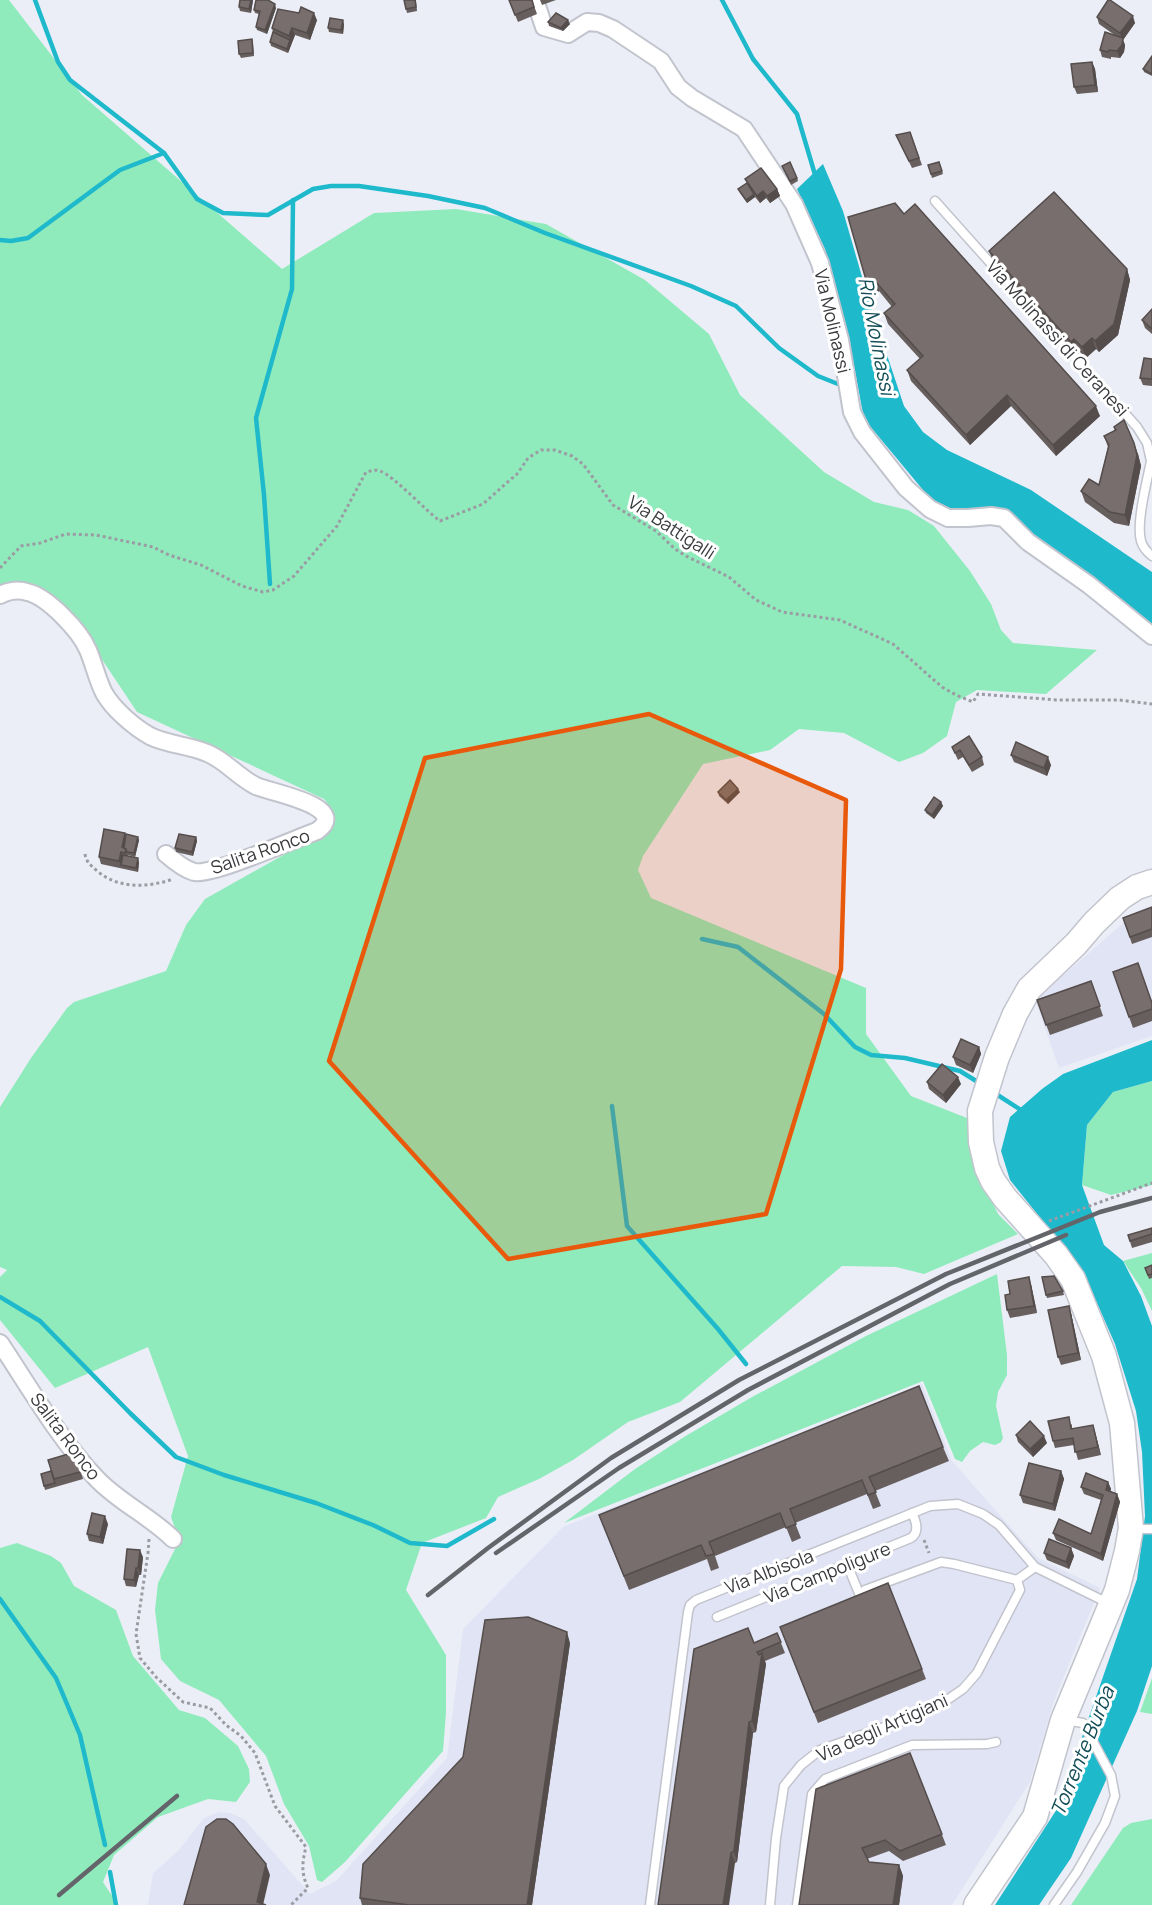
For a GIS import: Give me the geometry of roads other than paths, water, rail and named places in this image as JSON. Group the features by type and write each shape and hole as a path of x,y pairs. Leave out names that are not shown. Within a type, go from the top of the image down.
{"main road":[{"path":"976,1905 1035,1817 1073,1721 1127,1551 1141,1529 1122,1423 1104,1356 1073,1279 1056,1255 1005,1198 993,1180 983,1155 979,1128 980,1110 997,1058 1015,1014 1029,989 1077,944 1094,923 1120,898 1137,887 1152,882"}],"street":[{"name":"Via Molinassi","path":"535,0 544,27 568,34 587,22 599,23 613,29 661,61 678,87 692,98 744,129 794,204 820,262 840,340 852,412 862,432 906,488 930,509 948,518 991,516 1004,518 1028,542 1089,585 1152,636"},
{"name":"Salita Ronco","path":"0,595 15,591 28,592 56,610 88,649 105,694 147,734 167,742 204,751 256,786 307,802 324,814 325,823 317,831 206,871 194,872 166,854"},
{"name":"Salita Ronco","path":"0,1343 53,1422 97,1480 133,1509 158,1524 173,1539"}],"lane":[{"name":"Via Molinassi di Ceranesi","path":"934,201 1137,427 1150,453 1151,461 1140,528 1141,541 1145,550 1152,556"},
{"name":"Via Albisola","path":"650,1905 690,1605 702,1597 930,1506 958,1504 970,1508 999,1525 1035,1567 1111,1605"},
{"name":"Via Campoligure","path":"717,1617 914,1535 916,1522 912,1513"},
{"path":"865,1590 941,1563 954,1564 1017,1580 1035,1567"},
{"path":"847,1564 864,1605"},
{"name":"Via degli Artigiani","path":"770,1905 776,1838 784,1786 801,1765 820,1750 924,1713 963,1689 977,1673 1020,1590 1017,1580"},
{"path":"1054,1905 1077,1872 1105,1823 1114,1796 1111,1775 1073,1721"},
{"path":"797,1905 812,1794 825,1779 912,1745 996,1742"}],"water":[{"path":"823,164 843,211 869,301 904,406 923,432 947,450 1031,490 1152,572 1152,626 1085,571 1047,546 1006,513 982,507 969,511 947,511 928,496 864,419 848,334 825,249 797,189"},
{"name":"Torrente Burba","path":"1152,1040 1152,1081 1113,1092 1087,1125 1082,1185 1104,1245 1123,1261 1141,1296 1152,1326 1152,1666 1137,1711 1071,1858 1039,1905 995,1905 1057,1809 1137,1579 1145,1516 1142,1452 1136,1411 1115,1344 1093,1294 1070,1255 1010,1180 1001,1151 1010,1117 1042,1089 1063,1074"}],"waterway":[{"path":"35,0 58,62 70,80 164,153 197,199 223,213 268,215 313,189 331,186 359,186 428,196 485,208 545,233 691,286 736,306 779,348 818,376 843,386"},
{"name":"Rio Molinassi","path":"722,0 753,59 797,114 816,178"},
{"path":"0,240 28,238 120,170 164,153"},
{"path":"270,584 256,418 292,289 293,200"},
{"path":"702,939 738,947 824,1014 855,1047 871,1055 905,1058 960,1071 981,1084"},
{"path":"993,1092 1024,1112"},
{"path":"612,1106 627,1226 746,1364"},
{"path":"0,1297 40,1321 176,1457 224,1475 316,1503 373,1525 410,1543 447,1546 494,1519"},
{"path":"0,1599 56,1678 80,1735 105,1845"},
{"path":"110,1872 116,1905"}],"railway":[{"path":"428,1595 611,1458 739,1380 946,1274 1100,1212 1152,1198"},
{"path":"496,1553 619,1468 748,1390 950,1284 1066,1235"},
{"path":"59,1895 177,1796"}]}
